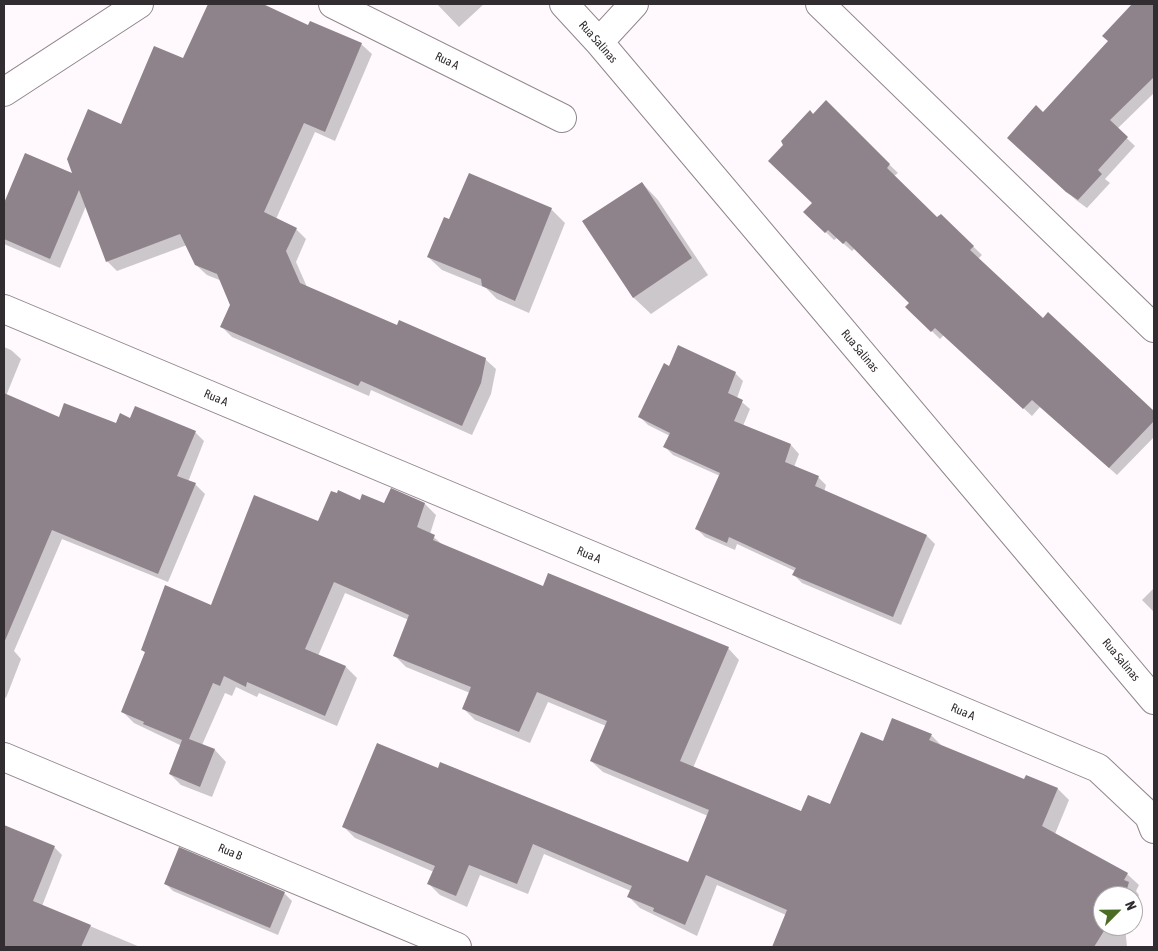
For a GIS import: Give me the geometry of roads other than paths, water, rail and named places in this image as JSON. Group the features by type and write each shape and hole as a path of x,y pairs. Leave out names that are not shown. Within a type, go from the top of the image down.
{"street":[{"path":"4,92 139,4"},
{"name":"Rua A","path":"333,4 562,118"},
{"name":"Rua Salinas","path":"564,4 599,42 1154,700"},
{"path":"599,42 634,4"},
{"path":"820,4 1154,328"},
{"name":"Rua A","path":"4,308 1098,768 1149,816 1154,829"},
{"name":"Rua B","path":"4,757 457,947"}]}
